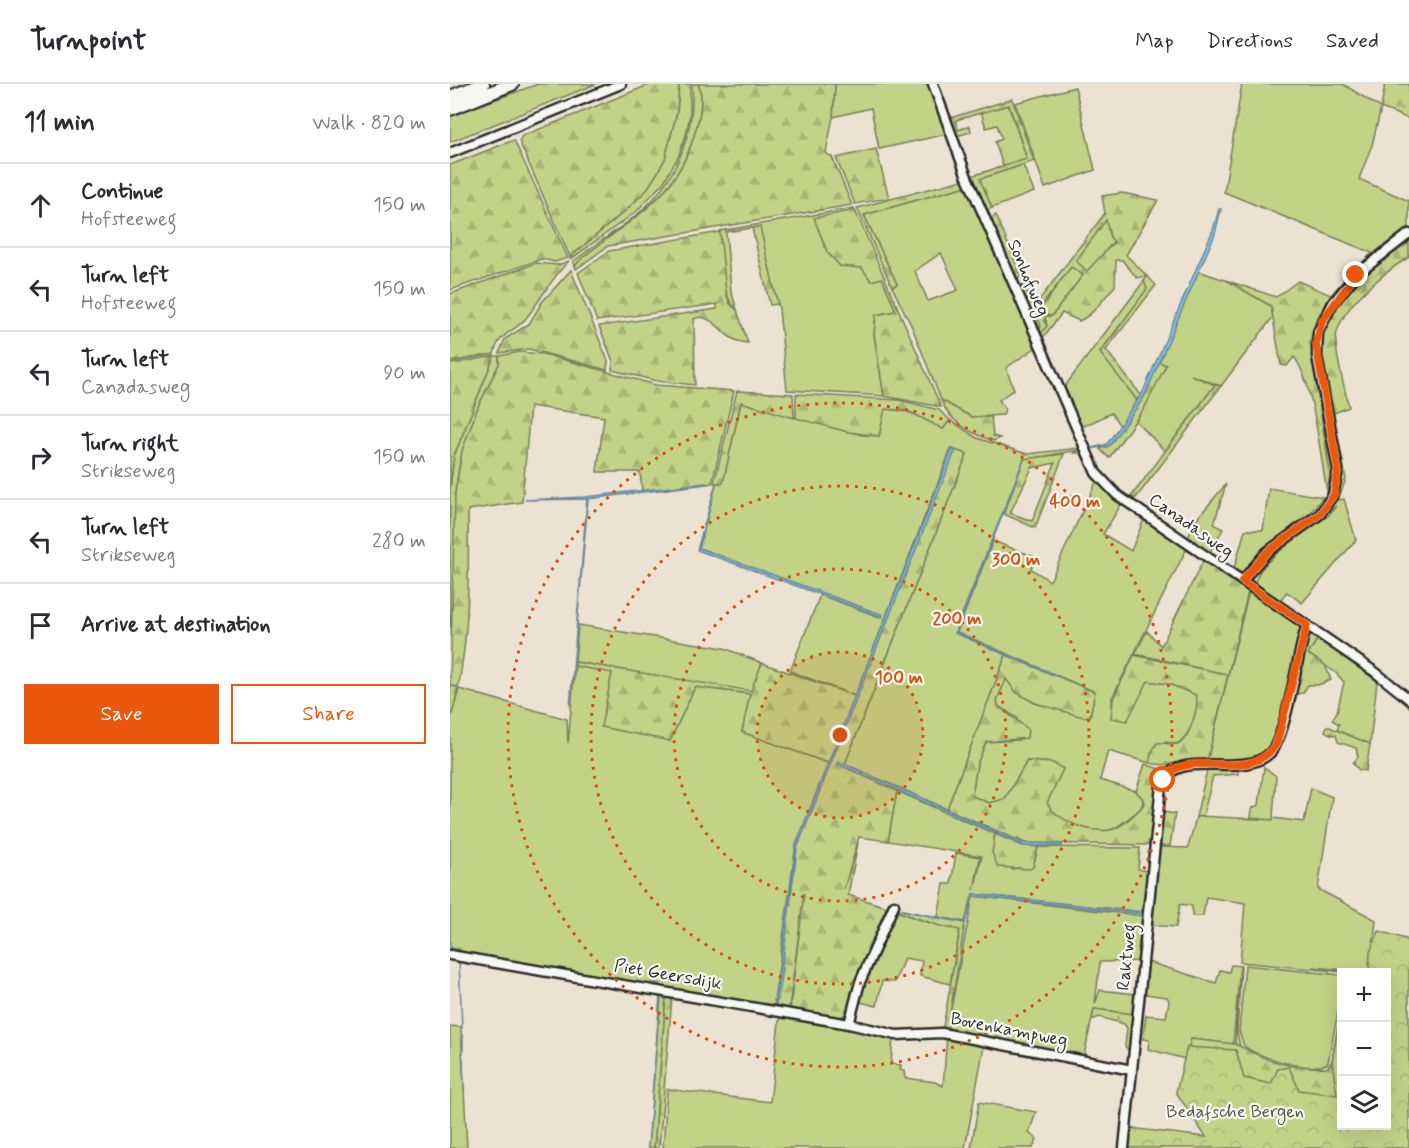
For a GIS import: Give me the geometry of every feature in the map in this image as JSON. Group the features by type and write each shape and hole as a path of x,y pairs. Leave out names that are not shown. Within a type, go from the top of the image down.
{"highway":[{"path":"450,97 483,84"},
{"path":"450,109 512,84"}],"street":[{"path":"450,153 621,84"},
{"name":"Sonhofweg","path":"933,84 967,177 1082,445 1102,480"},
{"path":"1242,581 1267,552 1320,514 1334,495 1338,470 1317,356 1318,332 1333,303 1356,275 1409,234"},
{"name":"Canadasweg","path":"1102,480 1126,501 1389,682 1409,699"},
{"name":"Raktweg","path":"1124,1148 1160,790 1169,772 1183,766 1253,763 1269,754 1280,734 1307,625"},
{"path":"849,1024 860,982 894,905"},
{"name":"Piet Geersdijk","path":"450,955 849,1024 879,1032"},
{"name":"Bovenkampweg","path":"879,1032 896,1035 942,1033 1132,1070"}],"green space":[{"path":"538,84 596,84 450,142 450,116"},
{"path":"651,84 679,84 677,112 665,159 646,191 570,257 519,141 522,136"},
{"path":"679,84 690,84 690,115 679,155 663,183 637,211 571,259 570,257 625,211 656,175 665,158 677,112"},
{"path":"692,84 698,84 700,89 700,113 687,156 675,176 662,194 575,266 573,262 640,212 653,199 674,170 687,137"},
{"path":"698,84 835,84 833,117 826,153 832,157 852,205 608,246 576,269 575,266 582,258 651,204 677,173 688,153 699,118 701,101"},
{"path":"835,84 931,84 954,153 947,134 879,149 871,108 833,117"},
{"path":"1242,84 1343,84 1381,108 1372,145 1359,179 1409,201 1409,227 1375,252 1409,228 1409,233 1361,268 1317,329 1336,475 1326,505 1240,575 1213,559 1214,556 1234,569 1245,530 1263,530 1269,488 1323,497 1311,512 1260,551 1306,520 1324,499 1329,487 1330,474 1311,354 1311,339 1314,324 1329,298 1372,253 1224,192"},
{"path":"1385,84 1409,84 1409,119 1381,108"},
{"path":"1075,87 1095,170 1045,188 1015,103"},
{"path":"1012,99 1034,161 980,179 992,208 986,211 971,176 1027,159 1009,105 956,120 958,130 970,126 971,132 956,136 950,118"},
{"path":"1008,104 1027,159 1003,166 995,142 1002,139 997,125 986,128 981,112"},
{"path":"514,140 568,258 555,262 542,259 450,290 450,165"},
{"path":"876,149 889,198 855,204 836,158"},
{"path":"1023,165 1034,192 992,208 979,179"},
{"path":"962,180 966,186 864,215 897,284 892,287 857,208"},
{"path":"966,186 1051,378 1049,381 1015,300 1035,348 1006,368 1014,389 999,400 1005,409 1003,415 971,417 941,400 912,327 892,287 897,284 864,215","holes":["941,253 958,290 928,301 915,271"]},
{"path":"1122,193 1158,200 1126,255 1147,276 1137,278 1122,260 1116,260 1115,286 1095,310 1079,321 1062,313 1041,340 1039,336 1047,326 1045,316 1052,316 1083,275 1071,267 1039,309 1037,315 1041,327 1038,333 1020,289 1024,284 1034,307 1105,213 1102,196","holes":["1106,220 1110,237 1114,242 1087,271 1076,261"]},
{"path":"854,208 854,212 815,218 840,266 857,266 882,277 896,311 876,315 874,334 884,396 787,390 779,309 759,227 726,232 731,291 737,310 731,303 724,284 720,231"},
{"path":"855,210 941,407 884,396 874,334 876,315 896,311 882,278 871,281 862,268 840,266 827,252 814,218"},
{"path":"996,215 1021,276 1016,281 990,220"},
{"path":"1106,219 1110,237 1114,241 1088,272 1075,262"},
{"path":"760,227 778,304 770,305 752,228"},
{"path":"720,232 726,292 730,304 737,310 748,343 732,339 713,322 700,317 694,319 695,385 657,381 612,370 613,361 599,326 717,309 717,304 597,321 578,273 609,251"},
{"path":"1409,236 1409,241 1353,285 1332,312 1320,345 1330,408 1333,408 1346,479 1338,500 1344,499 1356,540 1302,603 1287,592 1280,600 1255,583 1258,574 1275,555 1328,516 1336,506 1252,572 1261,559 1327,508 1338,490 1337,453 1319,368 1318,344 1321,328 1328,312 1338,296 1365,268"},
{"path":"1409,243 1409,257 1365,291 1345,314 1339,326 1336,338 1337,354 1349,407 1334,413 1333,408 1330,408 1320,358 1320,344 1325,328 1332,313 1354,286"},
{"path":"569,261 523,322 499,341 494,354 450,362 450,294 536,263 558,265"},
{"path":"1071,266 1083,275 1052,316 1047,315 1044,320 1047,326 1040,336 1019,287 1037,315"},
{"path":"571,270 608,361 607,370 529,349 499,353 505,339 529,324 542,302"},
{"path":"1198,271 1228,281 1271,306 1273,317 1221,386 1191,375 1215,385 1165,451 1136,421 1166,365 1159,362"},
{"path":"1147,276 1156,285 1106,350 1141,395 1137,400 1100,353 1147,289 1144,281"},
{"path":"1144,281 1148,289 1100,352 1137,400 1120,426 1111,413 1080,428 1064,391 1065,386"},
{"path":"1228,281 1276,297 1298,281 1331,295 1316,320 1310,342 1330,474 1327,491 1311,401 1301,369 1294,357 1287,366 1281,365 1271,306"},
{"path":"519,352 543,354 656,385 734,391 712,483 642,491 640,472 597,472 604,417 530,406 522,502 468,510 468,590 465,643 457,695 450,721 450,686 458,687 450,685 455,493 462,451 478,407 499,364 499,356"},
{"path":"494,356 499,356 499,364 478,407 460,461 455,493 455,581 450,628 450,488 454,456"},
{"path":"494,356 454,456 450,488 450,364"},
{"path":"1159,362 1166,365 1145,407 1109,458 1100,449 1109,446 1144,397"},
{"path":"1215,385 1221,386 1136,498 1130,498"},
{"path":"737,391 793,394 794,418 741,402 723,483 714,483"},
{"path":"796,394 899,400 939,410 950,420 943,429 908,411 885,409 879,436 848,432 796,418"},
{"path":"941,400 971,417 991,417 993,436 1000,438 994,441 962,426 950,415"},
{"path":"741,402 862,435 879,436 884,409 915,414 943,429 950,420 977,438 1027,454 1079,448 1082,450 1093,475 1081,453 1074,453 1079,450 1024,460 955,632 1006,655 947,809 845,764 967,454 951,449 855,696 790,671 820,595 880,617 699,548 716,483 723,482"},
{"path":"955,450 967,454 845,764 840,762 840,765 897,791 888,841 859,837 844,889 858,843 848,895 887,907 857,977 845,1014 839,1018 790,1009 804,893 789,1008 778,1008 776,1005 797,848"},
{"path":"1064,454 1035,528 1004,514 1024,459","holes":["1055,463 1032,521 1010,513 1032,468"]},
{"path":"1098,478 1135,510 1134,512 1122,503 1103,534 1131,551 1144,519 1137,514 1139,512 1201,558 1186,550 1112,698 1112,710 1142,692 1148,681 1169,684 1196,695 1196,715 1182,740 1177,744 1166,742 1151,753 1150,763 1108,751 1100,780 1136,791 1143,802 1140,810 1120,825 1102,831 1084,828 1066,821 1046,803 1063,769 1053,763 1027,761 1005,799 989,803 972,796 977,764 986,742 1019,740 1017,718 998,706 997,700 1006,678 1016,692 1035,703 1090,716 1095,692 957,632 993,541 1035,557 1031,569 1050,581"},
{"path":"1226,484 1214,524 1223,529 1208,555 1169,529 1170,526 1188,538 1195,521"},
{"path":"1206,558 1299,623 1301,629 1273,747 1259,759 1167,768 1180,763 1207,761 1249,591 1203,561"},
{"path":"1203,561 1248,592 1207,761 1165,765 1150,763 1151,753 1157,743 1177,744 1186,737 1195,714 1196,695 1169,684 1148,681 1127,721 1111,718 1113,699 1134,655 1226,674 1135,654 1147,631 1161,646"},
{"path":"1252,573 1252,583 1304,617 1302,620 1252,586 1249,581"},
{"path":"578,625 724,648 762,663 752,692 575,662"},
{"path":"1309,633 1333,646 1409,702 1409,707 1387,686 1325,644 1377,681 1370,744 1337,731 1339,724 1332,720 1337,712 1344,682 1336,673 1308,654 1317,640 1323,642 1310,636 1306,644"},
{"path":"1313,636 1317,640 1308,654 1325,665 1331,680 1318,685 1308,685 1303,693 1294,694 1308,637"},
{"path":"1006,655 1095,692 1090,716 1083,717 1035,703 1016,692 1006,679 997,700 998,706 1028,729 1027,738 986,742 977,764 972,796 989,803 1005,799 1027,761 1053,763 1063,769 1047,803 1052,809 1066,820 1083,828 1110,830 1124,823 1144,804 1136,791 1145,764 1165,771 1157,786 1150,845 1025,843 947,809"},
{"path":"575,662 751,691 762,663 855,696 828,763 742,732 750,694 695,687 670,741 601,727 612,673 575,666"},
{"path":"575,666 613,672 670,741 695,687 751,694 742,732 828,763 796,845 774,1002 779,1008 845,1017 856,983 889,903 893,904 845,1021 450,953 452,948 450,947 450,721 459,689 567,719 568,743"},
{"path":"1327,726 1370,744 1366,771 1359,770 1353,763 1358,757 1356,748 1338,742 1336,735 1331,734 1332,736 1325,731"},
{"path":"1264,767 1276,776 1273,818 1304,822 1311,788 1332,797 1318,889 1376,920 1370,968 1312,967 1337,971 1240,962 1245,903 1206,897 1203,916 1192,916 1192,906 1180,904 1176,927 1150,925 1149,947 1146,944 1161,795 1158,847 1188,848 1196,817 1199,816 1274,820 1251,818 1252,808 1259,805"},
{"path":"1238,769 1238,774 1213,776 1203,816 1196,817 1207,770"},
{"path":"1165,771 1141,961 1100,962 1095,1004 1100,990 1135,994 1133,1014 1094,1009 1084,1055 1093,1057 1092,1060 947,1029 973,896 1143,916 1156,790"},
{"path":"897,791 995,834 994,838 1012,869 1033,867 1038,847 1140,848 1138,869 1147,871 1143,912 973,894 965,922 938,917 944,884 951,884 956,853 980,857 974,890 982,856 888,841"},
{"path":"1162,812 1175,814 1170,846 1159,846"},
{"path":"995,834 1023,846 1038,847 1033,867 1030,869 998,867 992,853"},
{"path":"897,905 899,906 897,911 920,920 960,929 950,984 920,976 922,961 904,958 895,982 882,981 877,1006 860,1002 861,996 859,1005 855,1005 856,998"},
{"path":"898,909 965,923 947,1032 929,1032 929,1029 943,1027 960,930 940,926 896,911"},
{"name":"Bedafsche Bergen","path":"1379,931 1409,940 1409,1148 1128,1148 1130,1128 1206,1137 1176,1092 1187,1047 1236,1050 1244,1078 1271,1084 1278,1069 1289,1067 1299,1090 1337,1095 1337,1130 1391,1130 1391,968 1369,968 1370,952"},
{"path":"1148,951 1148,962 1216,983 1220,970 1229,972 1231,965 1241,966 1237,1031 1240,1046 1235,1044 1240,967 1233,1044 1192,1039 1185,1059 1148,1049 1149,1040 1143,1039 1146,1015 1166,1017 1169,1001 1167,997 1145,994 1144,1005 1140,1004"},
{"path":"1245,965 1337,975 1337,1017 1328,1063 1310,1067 1285,1063 1261,1055 1244,1046 1239,1031"},
{"path":"660,996 666,997 654,1148 648,1148"},
{"path":"666,997 672,998 659,1148 654,1148"},
{"path":"1094,1009 1133,1014 1129,1051 1125,1046 1127,1028 1124,1024 1099,1017 1092,1020"},
{"path":"785,1014 893,1036 891,1064 901,1065 900,1070 904,1071 905,1078 935,1082 943,1086 947,1036 1107,1068 984,1046 965,1148 663,1148 667,1089 770,1102 779,1021"},
{"path":"450,1026 461,1027 467,1148 450,1148"},
{"path":"1337,1031 1337,1129 1178,1087 1191,1039 1235,1044 1269,1060 1292,1066 1327,1068 1332,1061"},
{"name":"Bedafsche Bergen","path":"1337,1034 1337,1095 1332,1061"},
{"path":"979,1102 1036,1112 1029,1133 1037,1139 1033,1148 971,1148"},
{"path":"1341,1130 1352,1130 1375,1139"}],"water":[{"path":"1219,209 1221,209 1215,234 1144,397 1109,446 1089,449 1107,444 1142,394 1213,230"},
{"path":"953,448 955,451 797,848 778,999 775,1004 796,845"},
{"path":"1024,459 957,632 1056,676 955,633"},
{"path":"706,483 588,499 570,706 587,499 525,500 585,497"},
{"path":"716,485 699,548 883,615 882,617 697,550"},
{"path":"840,762 1022,843 1062,844 1062,846 1024,846 838,764"},
{"path":"1150,853 1143,916 1143,914 973,896 965,923 900,910 965,922 973,894 1142,912"}],"waterway":[{"path":"1316,637 1323,642"},
{"path":"451,686 457,687"},
{"path":"450,948 460,949"},
{"path":"459,961 462,1028"},
{"path":"651,982 661,984"},
{"path":"659,1023 661,998"},
{"path":"648,1148 658,1028"},
{"path":"463,1035 463,1053"},
{"path":"463,1059 464,1090"}],"route":[{"path":"1163,780 1169,772 1183,766 1257,762 1269,754 1277,742 1307,625 1242,581 1267,552 1320,514 1334,495 1338,470 1316,344 1322,321 1333,303 1356,275"}]}
